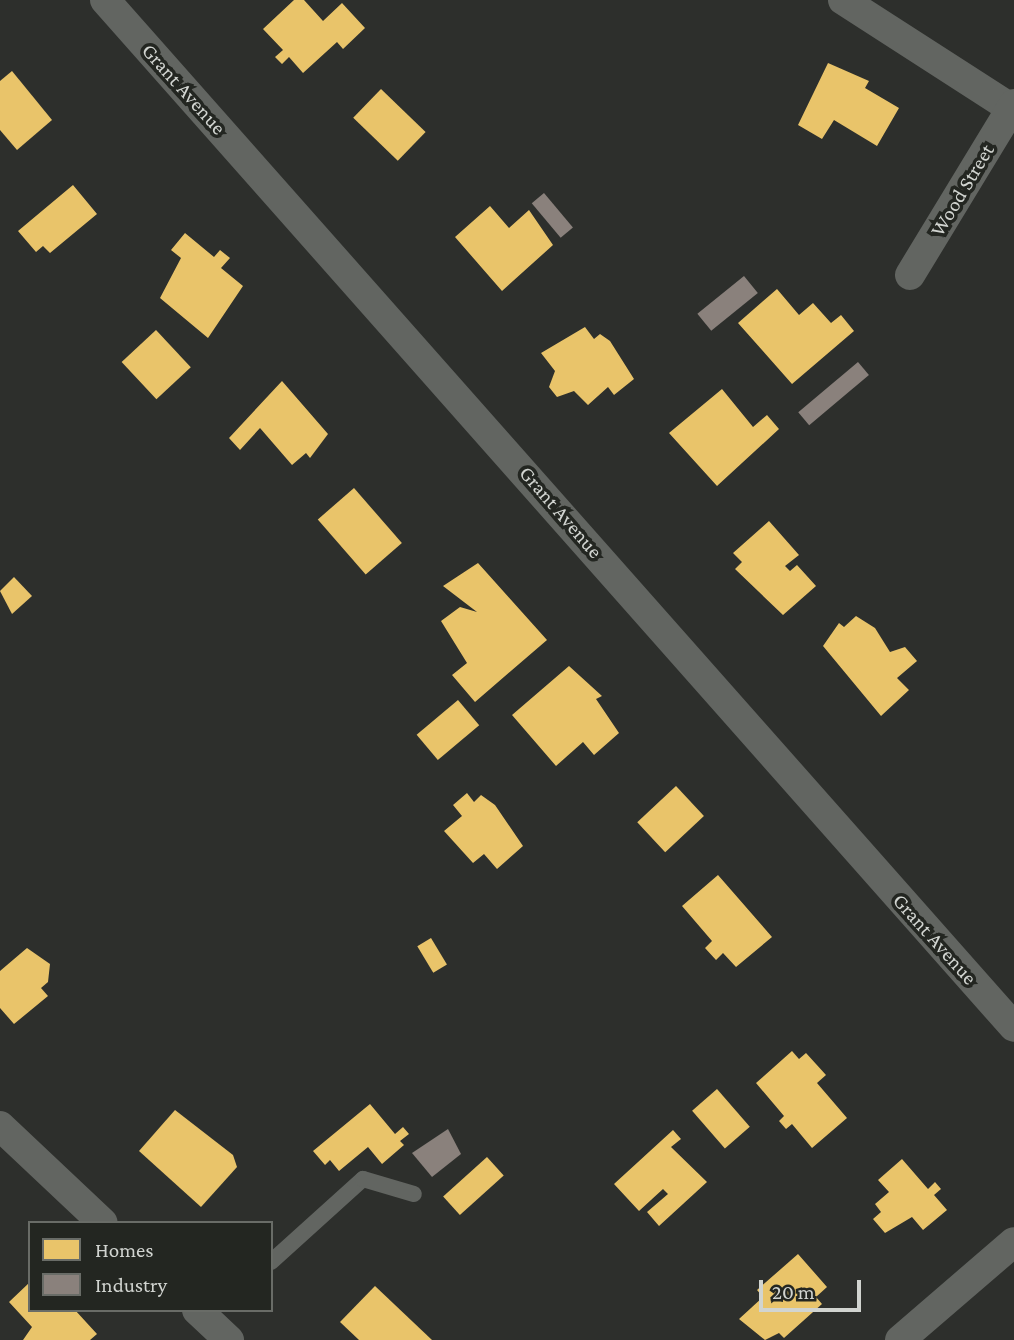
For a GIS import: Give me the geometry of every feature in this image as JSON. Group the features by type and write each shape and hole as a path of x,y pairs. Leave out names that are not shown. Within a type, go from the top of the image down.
{"street":[{"name":"Grant Avenue","path":"105,0 1014,1027"},
{"path":"843,0 1013,107"},
{"name":"Wood Street","path":"909,275 1013,107"},
{"path":"1,1129 101,1221"},
{"path":"900,1340 1014,1242"}],"lane":[{"path":"273,1260 363,1179 414,1194"}],"building: Homes":[{"path":"294,0 304,0 323,21 342,3 365,28 343,49 337,42 303,73 289,57 282,64 275,57 283,50 263,29"},
{"path":"828,63 869,81 865,88 899,108 877,146 834,120 822,139 798,125"},
{"path":"12,71 52,120 17,150 0,130 0,81"},
{"path":"381,89 426,132 398,161 353,118"},
{"path":"73,185 97,214 50,253 43,246 36,252 18,231"},
{"path":"490,206 509,228 529,210 553,245 502,291 455,237"},
{"path":"185,233 214,257 220,250 230,258 221,268 243,286 208,338 160,298 181,258 171,250"},
{"path":"777,289 799,315 813,303 831,323 841,315 854,331 792,384 738,323"},
{"path":"585,327 594,339 600,334 610,341 634,379 614,395 608,387 588,405 574,391 557,397 549,387 555,371 541,353"},
{"path":"156,330 191,367 156,399 122,362"},
{"path":"282,381 328,434 310,458 306,453 292,465 260,428 240,450 229,438"},
{"path":"722,389 753,427 767,415 779,429 717,486 669,433"},
{"path":"354,488 402,543 366,575 318,519"},
{"path":"769,521 799,555 785,566 790,571 797,565 816,586 783,615 735,569 742,562 733,553"},
{"path":"478,563 547,640 475,702 452,675 467,663 441,621 460,607 477,612 443,586"},
{"path":"14,577 32,596 12,614 0,591"},
{"path":"856,616 875,628 890,652 905,647 917,661 897,678 909,690 881,716 823,646 839,623 844,627"},
{"path":"569,666 602,696 596,699 619,733 594,755 583,742 556,766 512,715"},
{"path":"458,700 479,725 438,760 417,735"},
{"path":"676,786 704,816 665,852 637,822"},
{"path":"467,793 474,802 481,795 495,805 523,846 497,869 484,854 473,863 444,831 462,816 453,805"},
{"path":"718,875 772,937 736,967 723,953 716,960 705,948 712,941 682,906"},
{"path":"431,938 447,965 433,973 417,946"},
{"path":"27,948 50,964 48,982 41,988 48,996 14,1024 0,1008 0,971"},
{"path":"792,1051 799,1059 806,1053 826,1075 817,1083 847,1118 812,1148 792,1124 786,1129 779,1121 784,1116 756,1083"},
{"path":"717,1089 750,1127 725,1148 692,1111"},
{"path":"370,1104 395,1134 403,1127 409,1134 400,1141 404,1145 382,1164 368,1147 339,1171 330,1160 325,1165 313,1151"},
{"path":"175,1110 233,1155 237,1167 201,1207 139,1151"},
{"path":"673,1130 681,1139 671,1147 707,1182 659,1226 647,1212 668,1194 663,1189 639,1211 614,1184"},
{"path":"487,1157 504,1176 460,1215 443,1196"},
{"path":"902,1159 928,1189 935,1182 941,1189 934,1195 947,1210 923,1230 912,1217 885,1233 873,1219 881,1212 875,1204 889,1192 878,1180"},
{"path":"798,1254 827,1287 816,1297 822,1304 784,1338 779,1333 765,1340 739,1319 763,1297 757,1290"},
{"path":"28,1284 28,1312 77,1312 97,1334 90,1340 23,1340 32,1327 9,1302"},
{"path":"375,1286 432,1340 359,1340 340,1322"}],"building: Industry":[{"path":"544,193 573,227 561,238 532,203"},
{"path":"744,276 758,293 711,331 697,314"},
{"path":"858,362 869,375 809,425 798,412"},
{"path":"448,1129 461,1154 432,1177 412,1153"}]}
